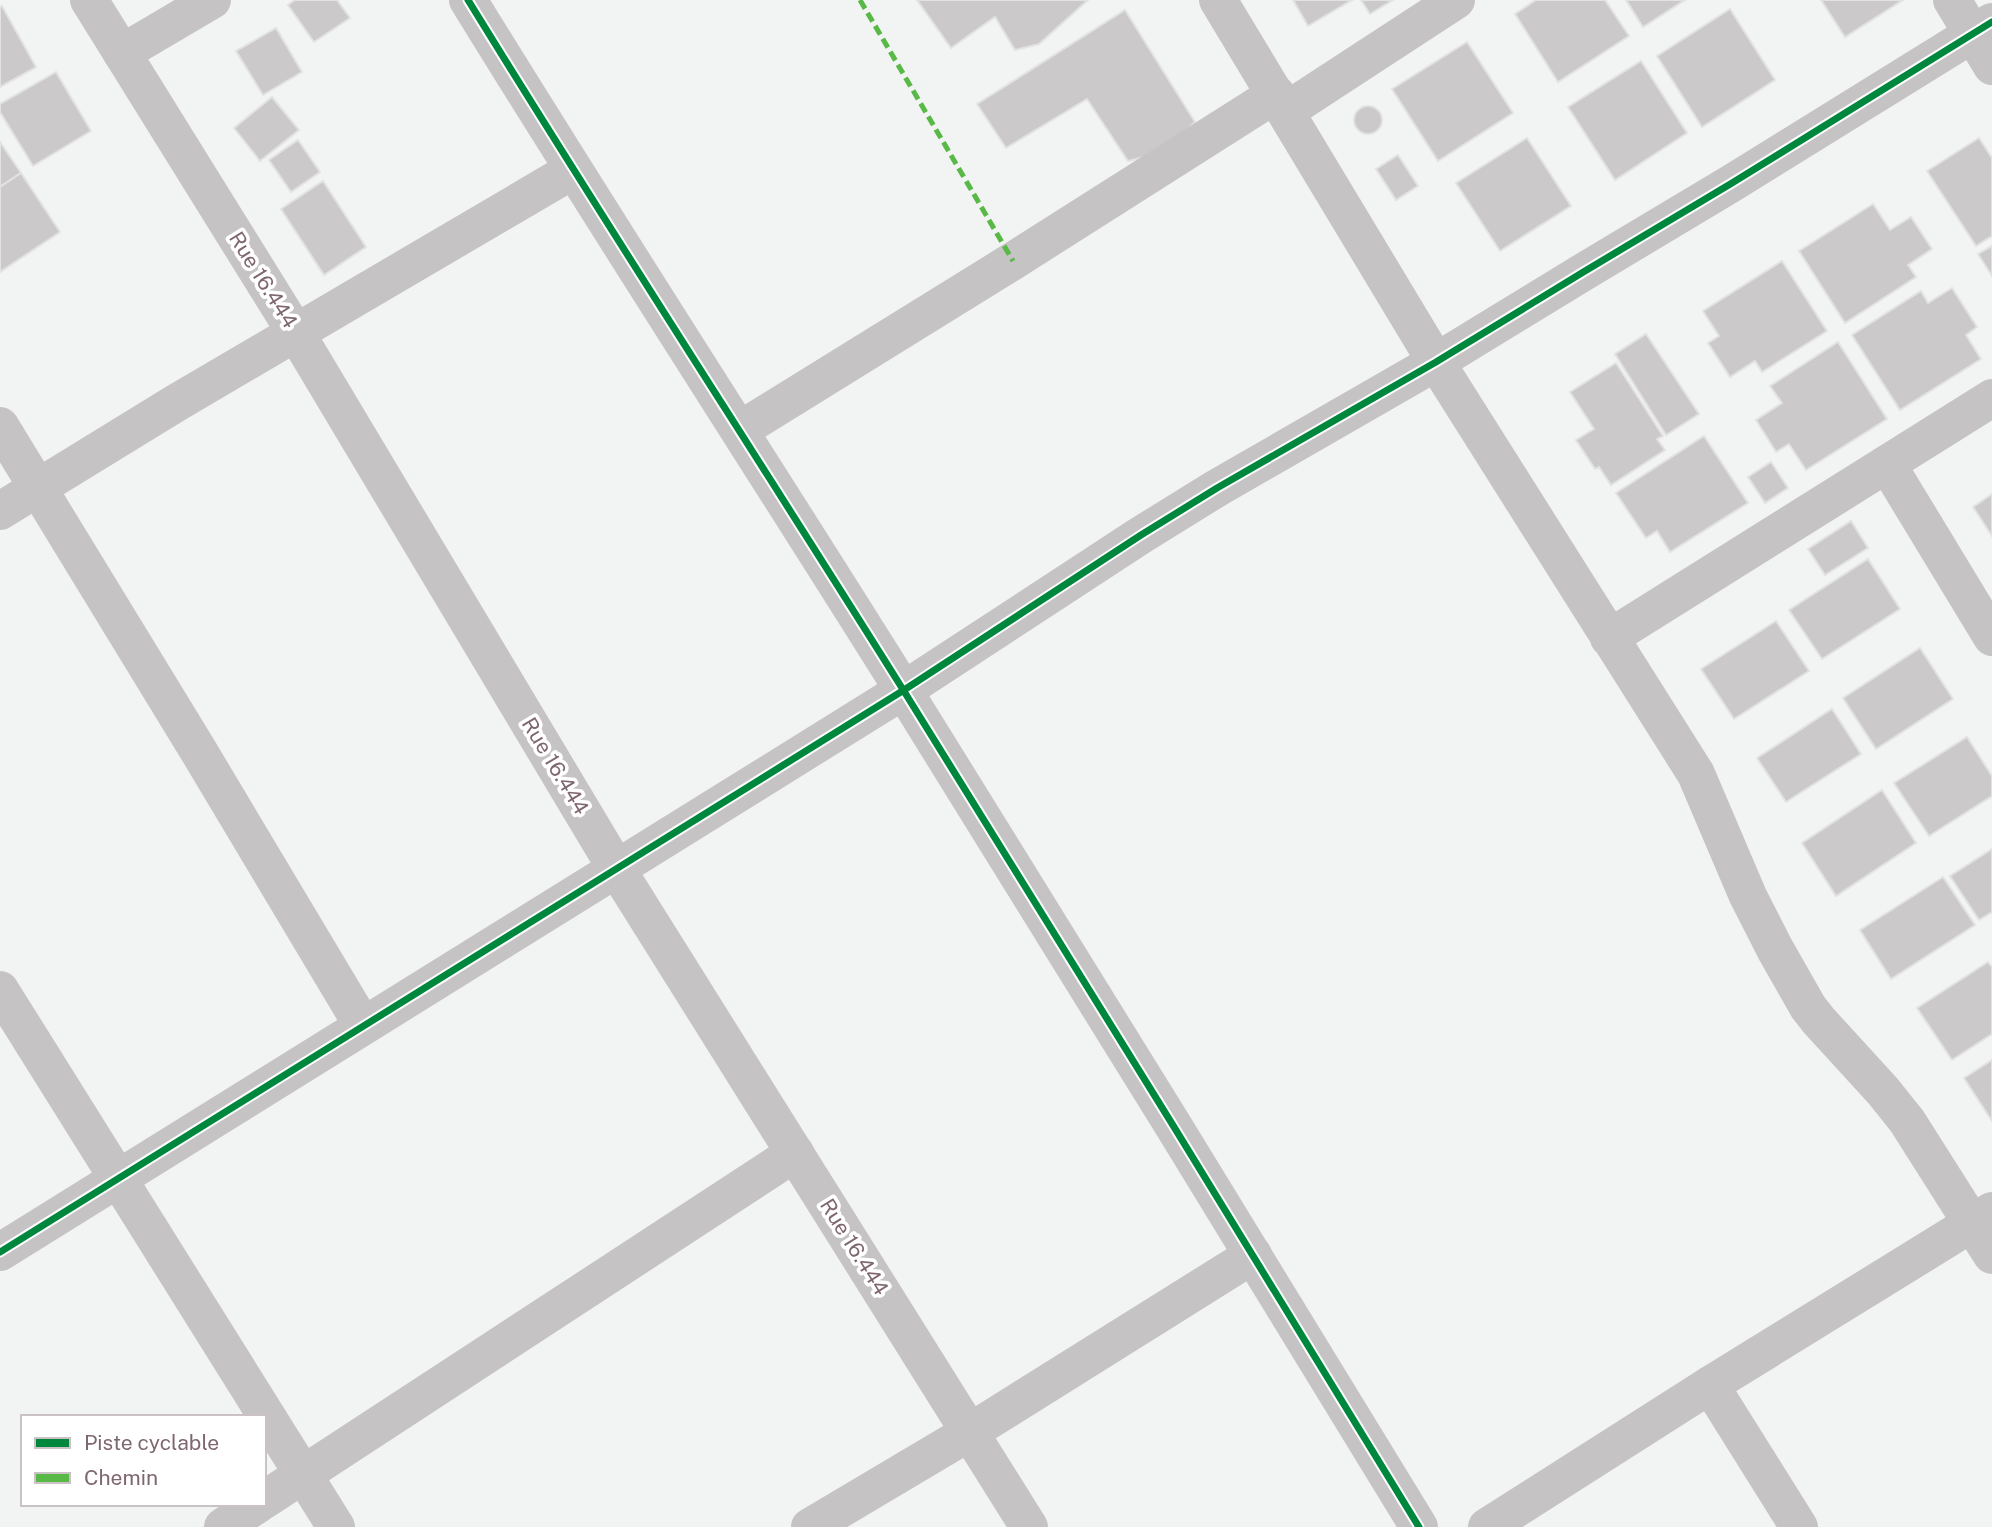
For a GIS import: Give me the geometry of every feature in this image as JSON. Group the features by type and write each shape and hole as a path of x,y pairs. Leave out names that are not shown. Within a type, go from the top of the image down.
{"street":[{"name":"Rue 16.444","path":"89,0 296,333 616,868 1029,1527"},
{"path":"122,53 212,0"},
{"path":"468,0 904,691 1419,1527"},
{"path":"1219,0 1436,362 1696,774 1748,896 1808,1006 1883,1091 1982,1217 1992,1255"},
{"path":"740,430 1013,261 1456,0"},
{"path":"1952,0 1982,28 1992,66"},
{"path":"0,1252 904,691 1217,488 1436,362 1982,28"},
{"path":"0,511 573,170"},
{"path":"1609,638 1992,398"},
{"path":"0,426 363,1026"},
{"path":"1887,464 1992,637"},
{"path":"0,990 266,1415"},
{"path":"266,1499 795,1153"},
{"path":"1487,1527 1982,1217"},
{"path":"810,1527 970,1432 1253,1255"},
{"path":"1710,1385 1799,1527"},
{"path":"266,1416 336,1527"},
{"path":"223,1527 255,1506"}],"building":[{"path":"295,0 337,0 350,18 314,42 288,5"},
{"path":"917,0 1088,0 1039,44 1015,50 995,17 951,48"},
{"path":"1293,0 1352,0 1308,26"},
{"path":"1361,0 1393,0 1370,14"},
{"path":"1536,0 1605,0 1629,36 1558,82 1515,14"},
{"path":"1626,0 1685,0 1643,27"},
{"path":"1821,0 1903,0 1845,37"},
{"path":"2,6 36,67 0,87 0,7"},
{"path":"1730,9 1775,80 1702,127 1657,56"},
{"path":"1125,10 1195,122 1164,152 1128,161 1087,99 1006,148 977,104"},
{"path":"276,28 302,72 263,95 236,51"},
{"path":"1467,42 1513,113 1438,161 1392,89"},
{"path":"1641,61 1687,133 1615,180 1568,107"},
{"path":"56,72 91,131 33,166 0,112 0,104"},
{"path":"272,97 299,130 260,161 234,128"},
{"path":"1368,106 1378,110 1382,120 1378,130 1368,134 1358,130 1354,120 1358,110"},
{"path":"1527,138 1571,206 1500,251 1456,183"},
{"path":"1979,138 1992,158 1992,236 1976,246 1927,171"},
{"path":"298,140 320,172 291,192 269,160"},
{"path":"0,142 21,173 0,187"},
{"path":"1398,155 1418,186 1396,200 1376,169"},
{"path":"21,173 60,232 0,272 0,187"},
{"path":"323,181 366,247 324,275 281,209"},
{"path":"1873,204 1890,230 1911,217 1932,249 1908,265 1916,277 1845,323 1799,251"},
{"path":"1992,246 1992,276 1978,254"},
{"path":"1782,261 1827,331 1762,372 1755,361 1730,377 1708,343 1719,336 1703,311"},
{"path":"1952,288 1977,327 1966,335 1981,359 1900,410 1852,335 1921,291 1928,303"},
{"path":"1646,334 1699,414 1666,435 1615,354"},
{"path":"1838,342 1887,419 1806,470 1789,444 1776,452 1756,420 1782,403 1770,386"},
{"path":"1616,363 1663,436 1657,439 1665,450 1611,485 1599,467 1595,469 1576,440 1594,429 1570,392"},
{"path":"1704,436 1748,503 1670,552 1657,531 1646,538 1616,493"},
{"path":"1771,462 1788,488 1765,503 1748,477"},
{"path":"1992,494 1992,536 1973,507"},
{"path":"1851,521 1868,548 1825,575 1808,549"},
{"path":"1868,559 1900,609 1822,659 1789,610"},
{"path":"1776,621 1809,671 1734,719 1701,669"},
{"path":"1920,648 1953,699 1876,749 1843,698"},
{"path":"1832,709 1861,754 1786,802 1757,758"},
{"path":"1967,737 1992,776 1992,796 1929,836 1894,783"},
{"path":"1882,790 1916,843 1836,896 1802,843"},
{"path":"1992,849 1992,912 1979,920 1950,876"},
{"path":"1943,877 1975,925 1891,979 1860,930"},
{"path":"1988,962 1992,967 1992,1034 1952,1060 1917,1008"},
{"path":"1992,1060 1992,1121 1964,1078"}],"marked path":[{"path":"860,0 1013,261"}],"cycle path":[{"path":"468,0 967,792 1419,1527"},
{"path":"0,1252 904,690 1217,488 1436,362 1992,22"}]}
